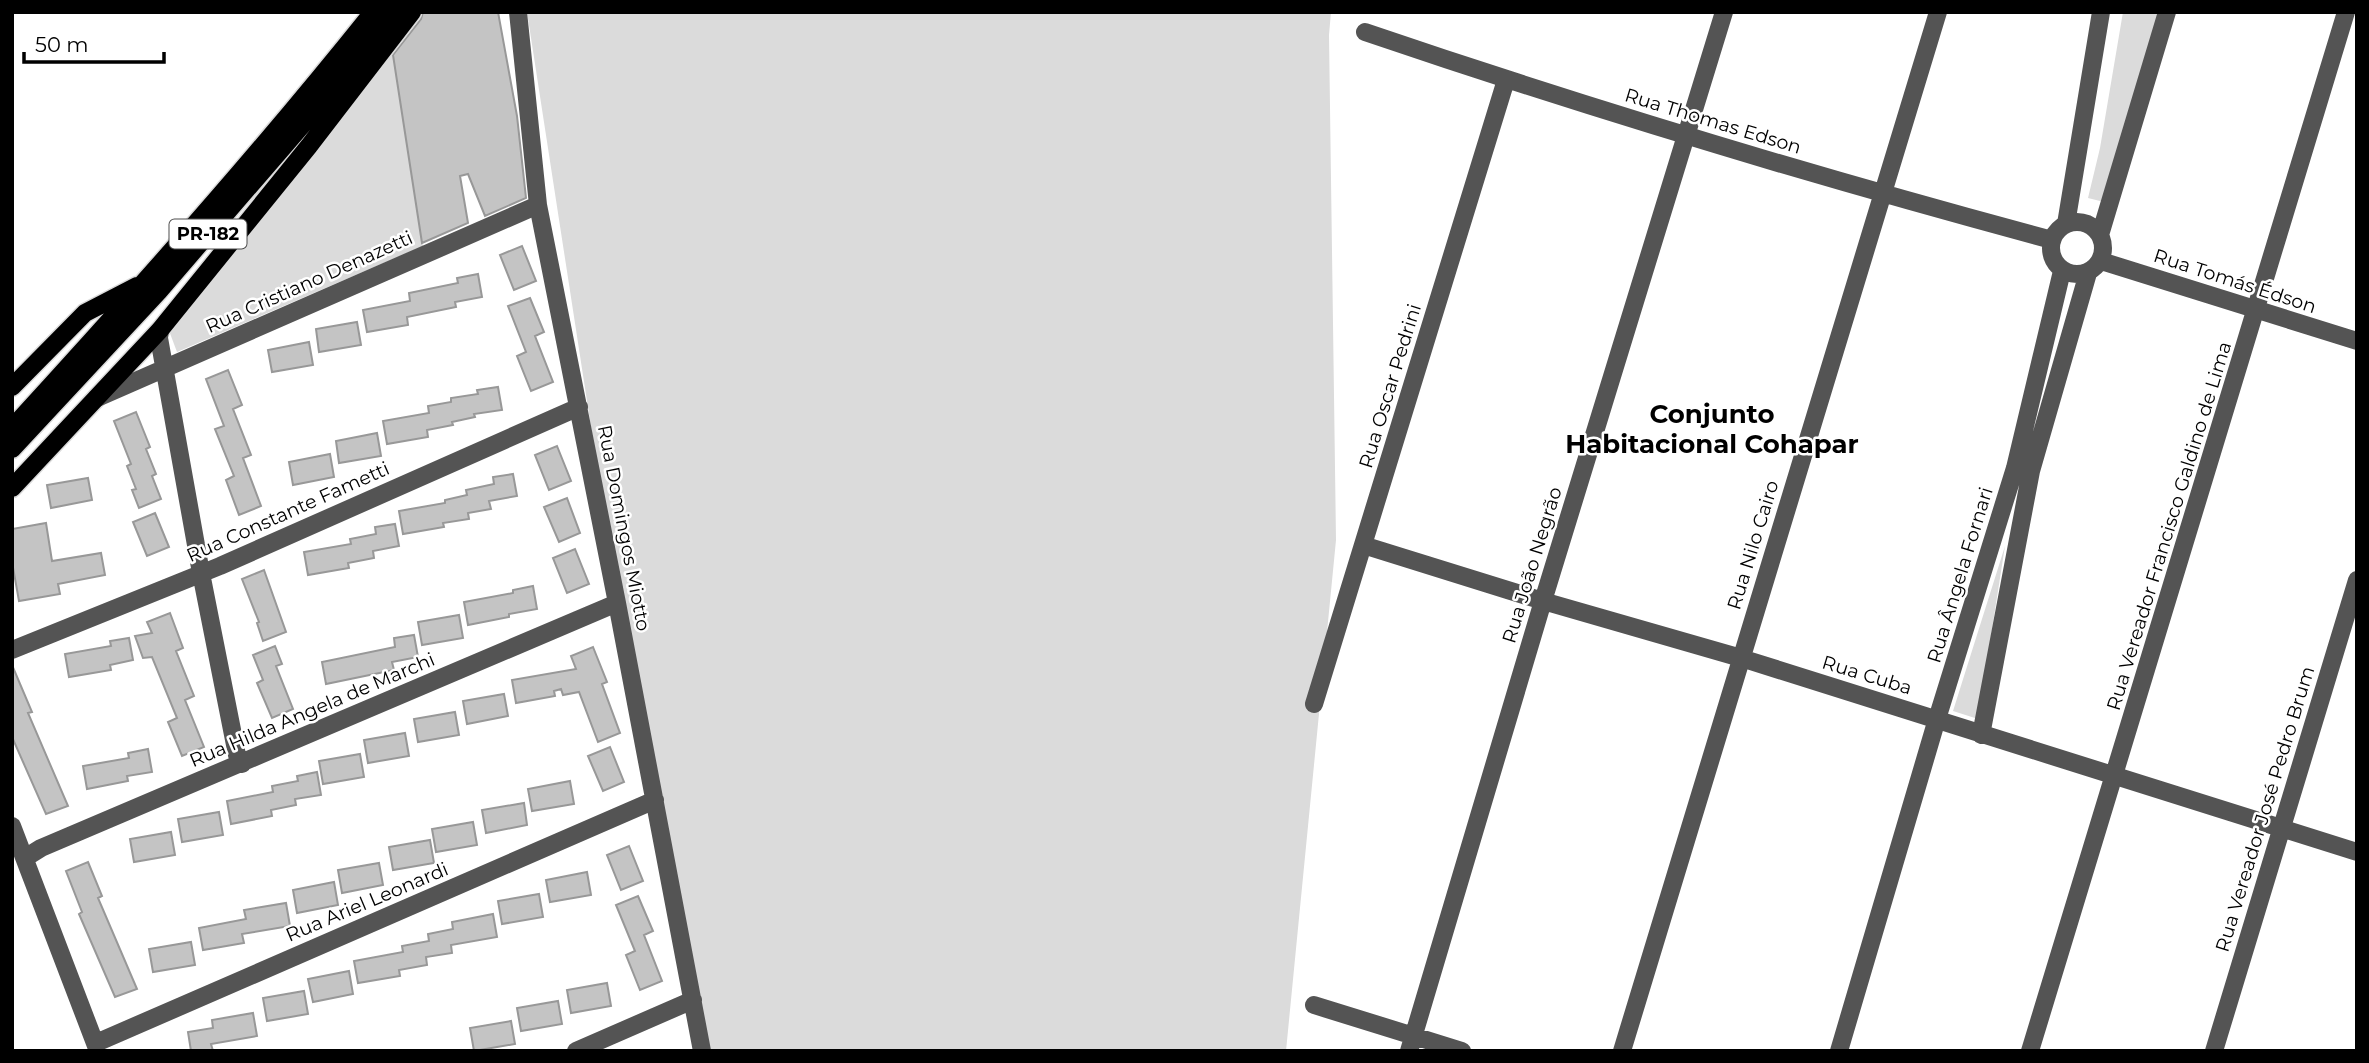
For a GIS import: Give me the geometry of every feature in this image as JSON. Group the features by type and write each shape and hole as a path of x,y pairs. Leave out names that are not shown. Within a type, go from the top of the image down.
{"main road":[{"name":"PR-182","path":"12,428 147,281 299,105 373,12"},
{"name":"PR-182","path":"12,449 159,291 310,116 394,12"},
{"path":"12,488 160,330 309,146 412,12"},
{"path":"12,387 85,313 147,281"}],"street":[{"name":"Rua Domingos Miotto","path":"518,12 538,205 702,1051"},
{"name":"Rua João Negrão","path":"1411,1043 1724,12"},
{"name":"Rua Nilo Cairo","path":"1622,1051 1938,12"},
{"path":"2066,224 2101,12"},
{"path":"2100,235 2089,224 2066,224 2052,240 2052,257 2062,271 2071,274 2095,267 2104,252 2100,235 2167,12"},
{"name":"Rua Vereador Francisco Galdino de Lima","path":"2030,1051 2346,12"},
{"name":"Rua Thomas Edson","path":"1365,32 1506,80 1882,195 2052,240"},
{"name":"Rua Oscar Pedrini","path":"1314,704 1506,80"},
{"name":"Rua Cristiano Denazetti","path":"97,398 538,205"},
{"name":"Rua Tomás Édson","path":"2095,267 2357,341"},
{"name":"Rua Ângela Fornari","path":"1839,1051 1937,719 2095,267"},
{"name":"Rua Ângela Fornari","path":"1981,735 2023,470 2062,271"},
{"path":"160,330 159,338 201,573 237,755 242,764"},
{"name":"Rua Constante Fametti","path":"12,650 201,573 579,407"},
{"name":"Rua Cuba","path":"1363,545 1741,658 2357,852"},
{"name":"Rua Vereador José Pedro Brum","path":"2214,1051 2357,580"},
{"name":"Rua Hilda Angela de Marchi","path":"24,858 41,848 617,603"},
{"name":"Rua Ariel Leonardi","path":"97,1047 655,800"},
{"path":"12,826 97,1047"},
{"path":"576,1051 693,1000"},
{"path":"1314,1005 1411,1043 1462,1051"}],"shaded area":[{"path":"527,12 1331,12 1329,35 1336,540 1286,1051 704,1051 618,602"},
{"path":"2123,12 2166,12 2108,203 2088,198 2100,148"},
{"path":"392,47 423,246 177,352 168,328"},
{"path":"2005,546 1978,719 1953,711"}],"building":[{"path":"423,12 498,12 517,116 526,198 485,216 468,174 460,176 468,223 422,243 393,55 421,19"},
{"path":"522,246 536,281 514,290 500,255"},
{"path":"478,274 482,297 455,302 456,307 407,317 408,325 367,332 363,310 410,301 409,293 458,283 457,278"},
{"path":"530,298 544,332 535,336 553,382 531,391 517,356 526,352 508,306"},
{"path":"357,322 361,345 319,352 316,329"},
{"path":"309,342 313,365 272,372 268,350"},
{"path":"228,370 242,405 233,409 251,455 243,458 261,506 239,515 226,480 234,476 215,429 224,426 206,379"},
{"path":"498,387 502,410 474,414 475,417 452,422 453,425 427,430 428,437 387,444 383,421 429,413 428,406 451,402 451,398 478,394 477,390"},
{"path":"136,412 150,447 146,449 156,474 152,476 161,499 139,508 132,490 136,489 127,466 131,464 114,421"},
{"path":"377,433 381,456 339,463 336,441"},
{"path":"557,446 571,481 549,490 535,455"},
{"path":"330,454 334,477 293,485 289,462"},
{"path":"513,474 517,496 489,501 491,509 468,513 469,519 443,523 444,527 403,534 399,511 445,503 445,500 467,495 466,490 494,484 493,477"},
{"path":"88,478 92,500 51,508 47,485"},
{"path":"567,498 580,533 559,542 544,507"},
{"path":"155,513 169,547 147,556 133,522"},
{"path":"46,523 52,561 101,553 105,575 58,584 60,594 19,601 12,562 12,529"},
{"path":"395,524 399,546 373,551 374,558 348,563 349,568 308,575 304,552 351,544 350,539 376,534 375,527"},
{"path":"575,549 589,584 567,593 553,558"},
{"path":"264,570 286,632 263,641 257,623 259,622 242,579"},
{"path":"533,586 537,609 468,625 464,602 513,593 513,590"},
{"path":"170,613 183,648 176,651 194,696 185,700 204,747 182,756 168,722 177,718 152,657 143,658 135,636 152,633 147,622"},
{"path":"459,615 463,638 422,645 418,622"},
{"path":"414,635 418,657 392,662 394,670 326,684 322,662 395,647 394,638"},
{"path":"129,638 133,660 110,665 111,670 69,677 65,654 111,646 110,641"},
{"path":"275,646 282,664 276,666 293,709 272,718 257,683 263,680 253,655"},
{"path":"593,647 607,682 602,684 620,733 598,742 579,692 563,695 561,689 554,691 555,696 516,703 512,680 576,669 571,656"},
{"path":"12,665 32,712 28,713 68,806 46,814 12,737"},
{"path":"504,694 508,716 467,724 463,701"},
{"path":"455,712 459,735 418,742 414,719"},
{"path":"405,733 409,756 368,763 364,740"},
{"path":"610,747 624,782 603,791 588,756"},
{"path":"148,749 152,772 127,776 128,781 87,789 83,766 129,758 128,753"},
{"path":"360,754 364,777 323,784 319,761"},
{"path":"317,772 321,795 295,799 296,805 271,810 272,816 231,824 227,801 273,792 272,786 298,781 297,776"},
{"path":"570,781 574,804 532,811 528,789"},
{"path":"524,803 527,825 486,833 482,810"},
{"path":"219,812 223,835 182,842 178,819"},
{"path":"473,822 477,845 436,852 432,829"},
{"path":"171,832 175,855 134,862 130,839"},
{"path":"430,840 434,863 393,870 389,847"},
{"path":"629,846 643,881 621,890 607,855"},
{"path":"88,862 102,896 98,898 137,989 115,997 79,914 82,912 66,871"},
{"path":"379,863 383,885 342,893 338,870"},
{"path":"587,872 591,895 550,902 546,880"},
{"path":"334,882 338,905 297,913 293,890"},
{"path":"539,894 543,917 502,924 498,901"},
{"path":"638,896 653,931 644,935 662,981 640,990 626,955 635,951 616,905"},
{"path":"286,903 290,926 242,934 244,943 203,950 199,928 246,919 244,910"},
{"path":"493,914 497,937 451,945 452,953 426,957 427,965 399,970 400,976 358,983 354,961 403,952 402,946 429,941 428,934 453,929 452,922"},
{"path":"191,942 195,965 153,972 149,949"},
{"path":"349,971 353,994 313,1002 308,979"},
{"path":"607,983 611,1006 571,1013 567,990"},
{"path":"304,991 308,1014 267,1021 263,998"},
{"path":"558,1001 562,1024 521,1031 517,1008"},
{"path":"253,1013 257,1036 211,1044 213,1051 191,1051 188,1032 213,1028 212,1020"},
{"path":"511,1021 515,1044 474,1051 470,1028"}],"district":[{"name":"Conjunto Habitacional Cohapar","path":"1712,429"}]}
